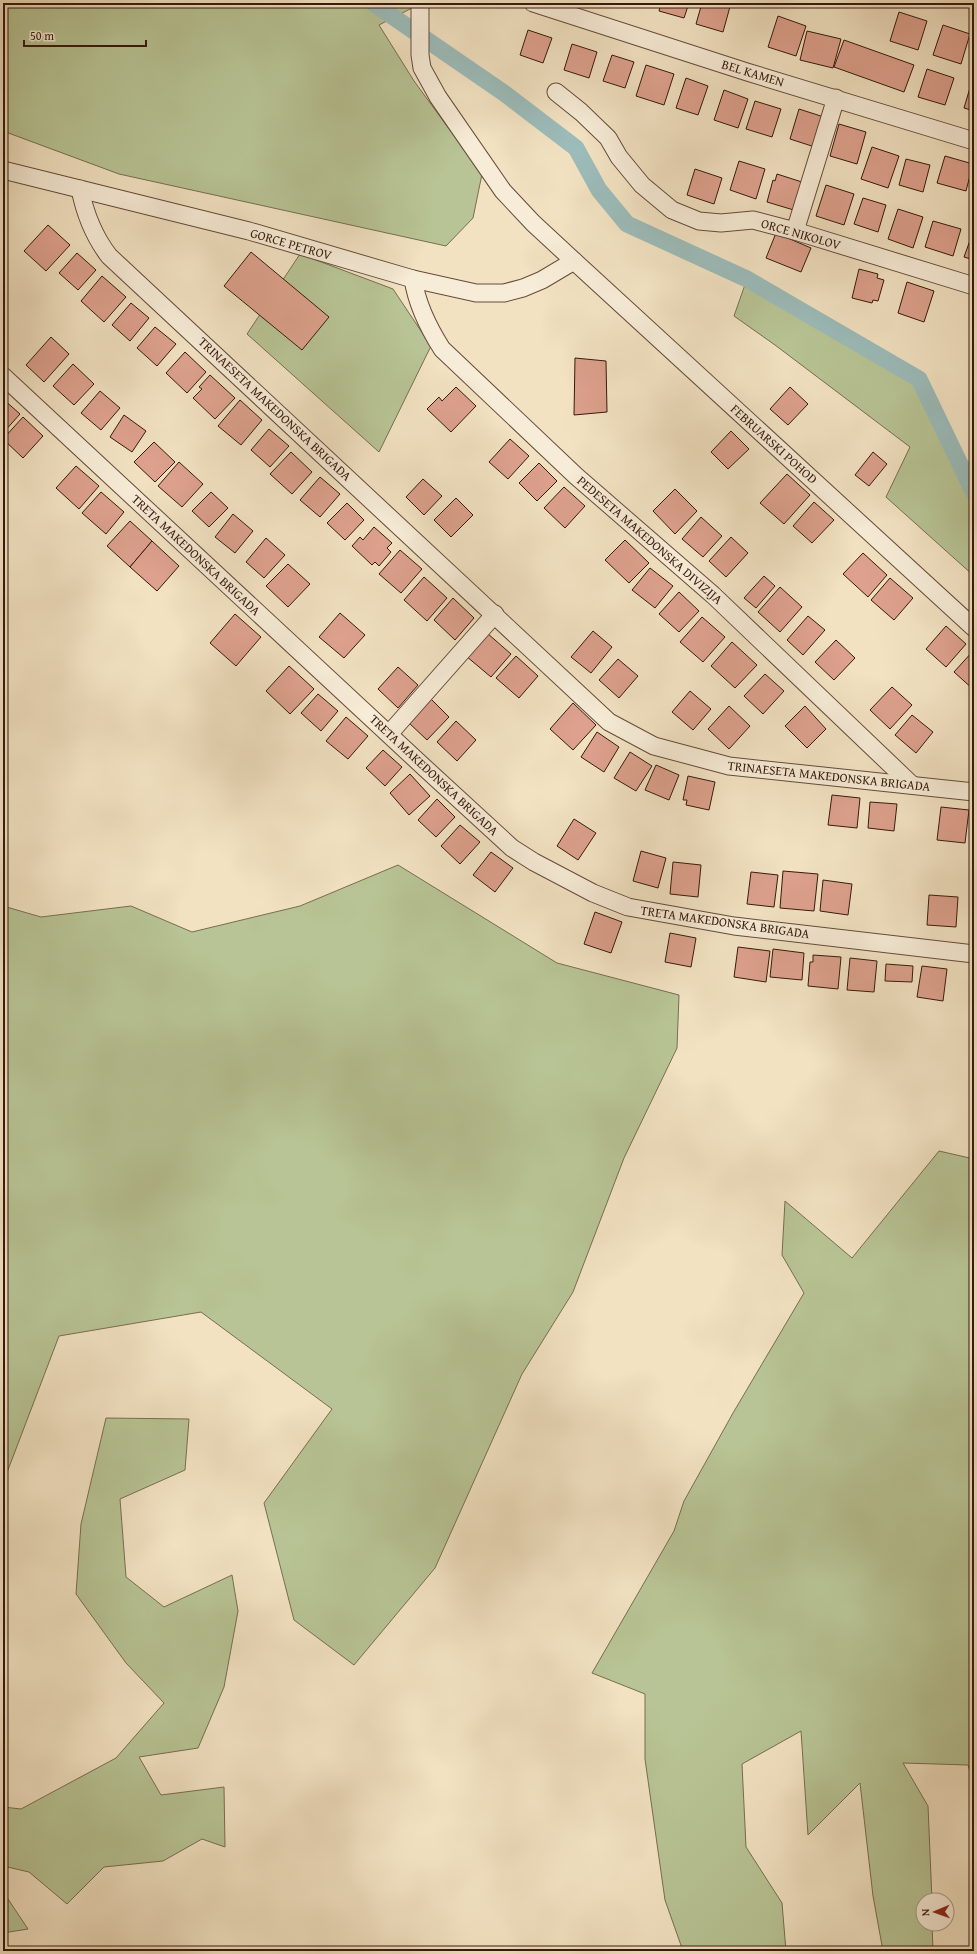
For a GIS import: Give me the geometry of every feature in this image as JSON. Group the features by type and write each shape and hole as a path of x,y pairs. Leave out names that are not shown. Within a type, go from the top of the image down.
{"street":[{"name":"BEL KAMEN","path":"533,3 747,72 974,141"},
{"name":"FEBRUARSKI POHOD","path":"420,6 420,55 422,68 438,97 503,191 533,223 974,628"},
{"name":"ORCE NIKOLOV","path":"556,92 581,112 608,138 620,157 642,185 672,210 700,221 722,223 753,220 796,230 974,286"},
{"path":"796,230 836,98"},
{"name":"GORCE PETROV","path":"3,170 249,231 413,279 476,293 504,292 542,280 574,261"},
{"name":"TRINAESETA MAKEDONSKA BRIGADA","path":"80,189 84,210 92,231 109,256 495,614 590,706 609,722 654,746 729,766 974,792"},
{"name":"PEDESETA MAKEDONSKA DIVIZIJA","path":"413,279 422,313 430,330 442,349 576,476 713,595 912,785"},
{"name":"TRETA MAKEDONSKA BRIGADA","path":"3,376 512,848 534,862 566,879 628,907 734,926 974,954"},
{"path":"389,734 495,614"}],"green space":[{"path":"3,3 410,3 412,8 379,25 414,81 482,174 473,218 446,246 119,174 3,131"},
{"path":"300,254 393,289 431,346 379,452 247,334"},
{"path":"747,279 916,373 974,493 974,576 886,497 910,447 775,345 734,316"},
{"path":"398,865 557,963 679,995 677,1048 624,1158 573,1292 522,1374 435,1568 354,1665 294,1620 264,1503 332,1409 201,1312 59,1336 3,1483 3,906 41,917 131,906 192,932 300,906"},
{"path":"939,1151 974,1159 974,1784 968,1765 903,1763 928,1806 932,1892 915,1892 915,1932 932,1932 933,1951 883,1951 873,1896 860,1783 808,1835 801,1731 742,1764 746,1847 782,1903 786,1951 683,1951 665,1900 645,1759 645,1694 592,1673 674,1531 684,1501 733,1413 804,1293 782,1255 785,1201 852,1258"},
{"path":"106,1418 189,1419 185,1470 120,1499 126,1577 164,1607 232,1575 238,1611 224,1687 198,1748 139,1757 161,1795 224,1787 225,1847 202,1839 163,1861 104,1867 67,1904 29,1872 3,1866 3,1807 21,1809 116,1758 164,1703 126,1663 76,1594 81,1524"},
{"path":"3,1892 4,1893 28,1929 3,1933"}],"building":[{"path":"661,3 689,3 684,18 659,11"},
{"path":"702,3 731,3 723,32 696,24"},
{"path":"931,3 943,3 942,6"},
{"path":"899,12 927,21 918,50 890,41"},
{"path":"778,16 806,26 796,56 768,47"},
{"path":"943,25 970,34 961,64 933,55"},
{"path":"528,30 552,38 543,63 520,55"},
{"path":"807,31 841,39 833,68 800,60"},
{"path":"844,40 914,65 904,92 834,67"},
{"path":"572,44 597,52 589,78 564,70"},
{"path":"612,55 634,62 625,88 603,81"},
{"path":"646,65 674,74 664,105 636,96"},
{"path":"927,69 954,78 945,105 918,97"},
{"path":"686,78 708,86 698,115 676,108"},
{"path":"972,81 974,82 974,111 964,108"},
{"path":"724,90 748,99 738,128 714,120"},
{"path":"755,101 781,109 772,137 746,129"},
{"path":"799,109 827,118 818,148 790,139"},
{"path":"839,124 866,132 857,164 830,156"},
{"path":"872,147 899,156 888,188 861,179"},
{"path":"945,156 973,164 966,191 937,183"},
{"path":"906,159 930,165 923,192 899,185"},
{"path":"739,161 765,169 756,199 730,190"},
{"path":"695,169 722,178 714,204 687,195"},
{"path":"777,174 805,183 797,211 767,202 773,180 775,181"},
{"path":"826,185 854,194 844,225 816,216"},
{"path":"863,198 886,205 878,232 854,224"},
{"path":"898,209 923,217 913,248 888,239"},
{"path":"933,221 961,229 953,256 925,247"},
{"path":"48,225 70,245 46,271 24,251"},
{"path":"974,232 974,260 964,257"},
{"path":"776,233 811,248 801,272 766,258"},
{"path":"251,252 329,317 302,350 224,286"},
{"path":"77,253 96,270 78,290 59,273"},
{"path":"859,269 878,274 877,278 884,280 878,301 873,300 872,303 852,298"},
{"path":"102,276 126,297 104,322 81,301"},
{"path":"907,282 934,291 924,322 898,313"},
{"path":"131,303 149,318 130,341 112,325"},
{"path":"155,327 176,344 157,366 137,348"},
{"path":"51,337 69,354 44,382 26,365"},
{"path":"185,352 206,372 187,393 166,373"},
{"path":"575,358 606,361 607,412 574,415"},
{"path":"73,364 94,384 74,405 53,386"},
{"path":"210,375 235,398 215,419 193,398 202,389 199,387"},
{"path":"456,387 476,406 451,432 427,409 439,397 442,401"},
{"path":"790,387 808,404 788,425 770,409"},
{"path":"100,391 120,408 101,430 81,413"},
{"path":"3,399 20,414 3,433"},
{"path":"240,400 262,420 241,445 218,426"},
{"path":"124,415 146,431 132,452 110,437"},
{"path":"23,417 43,436 23,458 3,439"},
{"path":"269,429 289,446 270,467 251,450"},
{"path":"731,431 749,449 728,469 711,452"},
{"path":"510,439 529,456 508,479 489,462"},
{"path":"154,442 175,462 155,482 134,462"},
{"path":"291,452 312,472 292,494 270,474"},
{"path":"873,452 887,464 869,486 855,475"},
{"path":"179,462 203,484 182,507 158,486"},
{"path":"539,463 557,481 537,501 519,483"},
{"path":"76,466 99,486 79,509 56,488"},
{"path":"787,474 810,495 784,524 760,503"},
{"path":"320,477 340,494 320,517 300,500"},
{"path":"423,479 442,496 424,515 406,497"},
{"path":"564,487 585,506 565,528 544,508"},
{"path":"675,489 697,511 675,534 653,511"},
{"path":"101,492 124,512 106,534 82,513"},
{"path":"211,492 228,508 209,527 192,511"},
{"path":"456,498 473,515 451,537 434,520"},
{"path":"814,502 834,520 812,543 793,526"},
{"path":"347,503 364,520 345,540 327,523"},
{"path":"233,514 253,531 235,553 215,537"},
{"path":"701,517 722,536 703,557 682,539"},
{"path":"130,521 152,541 130,567 107,546"},
{"path":"374,527 392,543 387,548 391,552 379,566 375,562 372,565 352,546 360,537 363,540"},
{"path":"731,537 748,553 726,577 709,561"},
{"path":"266,538 285,555 264,578 246,562"},
{"path":"625,540 649,563 629,583 605,560"},
{"path":"152,541 179,566 157,591 130,567"},
{"path":"400,550 422,569 401,593 379,574"},
{"path":"863,553 887,575 868,597 843,574"},
{"path":"288,564 310,584 288,607 266,586"},
{"path":"650,568 673,586 655,608 632,590"},
{"path":"764,576 775,586 756,608 744,598"},
{"path":"424,577 447,598 427,621 404,600"},
{"path":"890,578 913,598 894,620 871,600"},
{"path":"780,587 802,607 780,632 758,612"},
{"path":"679,592 699,611 679,632 659,614"},
{"path":"453,598 474,618 455,640 434,620"},
{"path":"340,613 365,635 344,658 319,637"},
{"path":"235,614 261,637 236,666 210,643"},
{"path":"808,616 825,630 803,655 787,640"},
{"path":"702,617 725,637 703,662 680,642"},
{"path":"946,626 966,644 946,667 926,649"},
{"path":"593,631 612,647 591,673 571,657"},
{"path":"487,633 511,654 491,677 466,656"},
{"path":"836,640 855,658 834,680 815,662"},
{"path":"732,642 757,665 735,688 711,666"},
{"path":"974,651 974,690 954,672"},
{"path":"516,656 538,676 519,698 496,678"},
{"path":"618,659 638,676 619,698 599,680"},
{"path":"289,666 314,689 290,714 266,691"},
{"path":"398,667 418,685 398,708 378,689"},
{"path":"765,674 784,691 763,714 744,696"},
{"path":"892,687 912,705 890,729 870,710"},
{"path":"690,691 711,709 693,730 672,712"},
{"path":"318,694 338,711 321,731 301,713"},
{"path":"431,699 449,717 427,740 408,722"},
{"path":"573,703 596,725 573,750 550,729"},
{"path":"729,706 750,726 729,749 708,729"},
{"path":"805,706 826,729 807,748 785,726"},
{"path":"912,715 933,732 916,753 895,735"},
{"path":"346,717 368,736 348,759 326,741"},
{"path":"456,721 476,740 457,761 437,742"},
{"path":"597,732 619,747 604,772 581,757"},
{"path":"383,750 402,767 385,786 366,768"},
{"path":"630,752 652,766 636,791 614,778"},
{"path":"656,765 679,775 669,800 645,790"},
{"path":"410,774 430,796 409,815 390,793"},
{"path":"688,776 715,782 709,810 686,805 687,800 683,800"},
{"path":"832,795 860,798 857,828 828,825"},
{"path":"437,799 455,817 436,837 418,820"},
{"path":"870,802 897,804 894,831 868,828"},
{"path":"941,807 969,810 965,843 937,840"},
{"path":"574,819 596,833 578,860 557,846"},
{"path":"460,825 480,842 460,864 441,846"},
{"path":"641,851 666,858 658,888 633,881"},
{"path":"491,852 513,868 495,892 473,875"},
{"path":"673,862 701,865 698,897 670,894"},
{"path":"783,871 818,874 814,911 780,908"},
{"path":"751,872 778,875 774,907 747,904"},
{"path":"823,880 852,884 848,915 820,911"},
{"path":"929,895 958,897 956,927 927,925"},
{"path":"595,912 622,922 611,953 584,944"},
{"path":"670,933 696,938 691,967 665,962"},
{"path":"738,947 770,951 766,982 734,977"},
{"path":"773,949 804,953 802,980 770,977"},
{"path":"813,955 841,957 838,989 808,986 810,962 813,962"},
{"path":"850,958 877,961 874,992 847,990"},
{"path":"886,964 913,966 912,982 885,981"},
{"path":"922,966 947,969 943,1001 917,997"}],"waterway":[{"path":"373,3 504,93 576,148 599,190 627,224 747,279 919,379 974,493"}]}
